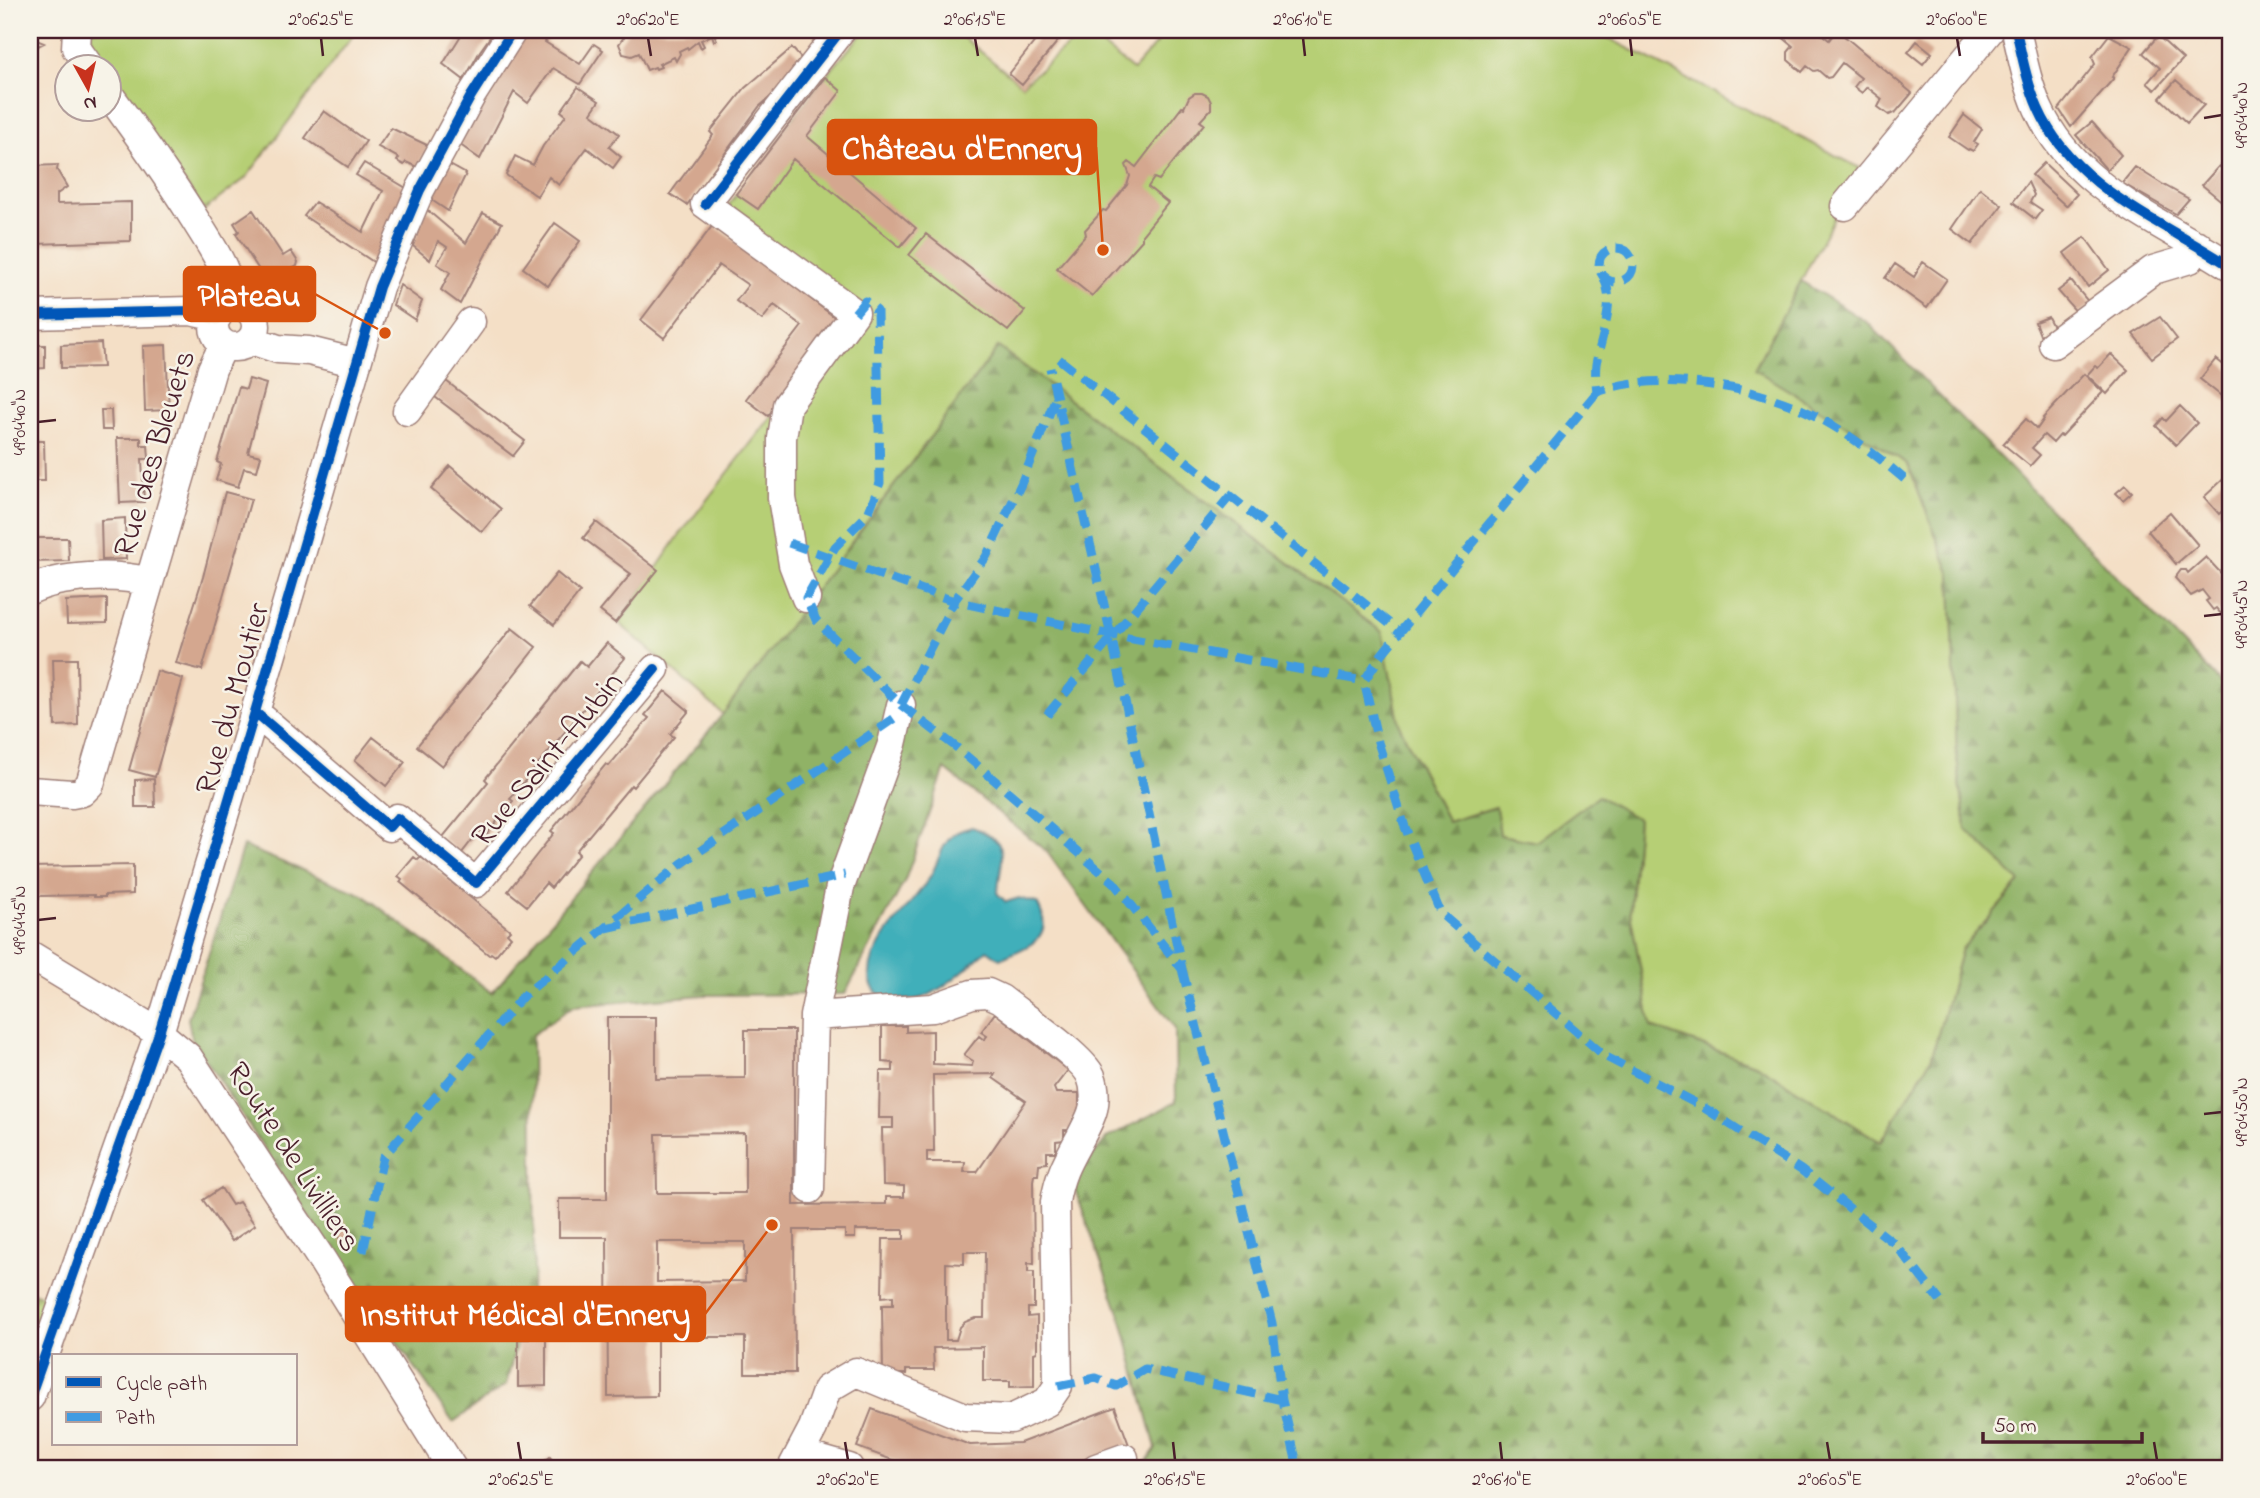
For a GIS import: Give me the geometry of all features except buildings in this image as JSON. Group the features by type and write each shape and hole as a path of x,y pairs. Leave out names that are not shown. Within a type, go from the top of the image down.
{"street":[{"path":"76,30 76,48 79,52"},
{"name":"Rue du Moutier","path":"30,1396 159,1033 256,712 379,287 403,226 471,96 513,30"},
{"path":"806,598 793,564 782,498 782,438 787,405 855,313 705,204 841,30"},
{"path":"1845,206 1990,30"},
{"path":"2016,30 2038,107 2059,146 2103,189 2230,266"},
{"path":"122,112 160,164 224,267 232,289 225,311 215,324 216,334 237,342 309,351 357,363"},
{"path":"2053,344 2153,270 2190,259 2198,245"},
{"path":"30,315 225,311 245,308 252,314 256,329 237,342"},
{"path":"407,411 471,322"},
{"name":"Rue des Bleuets","path":"30,792 72,794 82,792 90,784 212,369 237,342"},
{"name":"Rue des Bleuets","path":"30,590 57,581 74,579 127,578 149,582"},
{"name":"Rue Saint-Aubin","path":"256,712 390,827 397,818 476,883 655,668"},
{"path":"810,1189 814,1016 840,887 892,744 901,705"},
{"name":"Route de Livilliers","path":"30,955 159,1033 188,1056 322,1260 452,1468"},
{"path":"814,1016 933,1008 972,995 988,993 1001,999 1077,1059 1091,1074 1096,1097 1091,1116 1059,1177 1055,1202 1058,1386 1047,1402 1011,1419 965,1417 856,1371 827,1389 813,1428 796,1461 849,1468"},
{"path":"1096,1468 1124,1458"}],"green space":[{"path":"89,30 357,30 246,178 204,210 122,93 122,52 96,52"},
{"path":"865,30 954,30 1022,85 1085,31 1133,70 1168,30 1593,30 1860,168 1755,369 1908,464 1951,575 1957,758 1966,828 2020,882 1962,949 1931,1060 1881,1142 1757,1065 1651,1027 1630,912 1638,819 1598,797 1537,842 1500,835 1495,807 1448,822 1400,727 1382,632 998,347 723,714 619,623 678,537 849,317 716,222 825,77"},
{"path":"1801,281 1868,323 2230,692 2230,1468 1142,1468 1156,1448 1123,1324 1072,1181 1107,1138 1176,1102 1175,1029 1047,852 945,769 905,880 845,994 703,995 573,1006 532,1035 534,1274 506,1385 453,1422 310,1218 192,1039 188,1019 243,846 363,895 492,993 723,714 998,347 1382,632 1400,727 1448,822 1496,807 1500,835 1537,842 1598,796 1638,819 1630,912 1651,1027 1757,1065 1881,1142 1931,1059 1962,949 2020,882 1966,829 1957,758 1951,575 1908,464 1754,369"},
{"path":"30,1291 44,1296 30,1341"}],"water":[{"path":"972,827 995,839 1000,846 1002,862 998,894 1006,902 1019,898 1037,903 1044,925 1041,933 1029,945 1000,959 987,950 948,983 922,998 904,1000 881,996 871,984 870,976 872,959 878,947 925,884 949,839 957,832"}],"marked path":[{"path":"1616,248 1628,253 1633,265 1628,277 1616,282 1604,277 1599,265 1604,253 1616,248"},
{"path":"1604,278 1609,299 1596,364 1597,392 1648,382 1694,383 1740,390 1784,402 1845,433 1909,483"},
{"path":"855,313 865,301 877,311 880,483 868,514 835,547 806,598 816,620 901,705 956,747 1114,883 1182,969 1111,635 1050,368"},
{"path":"1059,359 1400,632"},
{"path":"1597,392 1382,654 1364,681 1378,742 1405,827 1441,914 1606,1057 1703,1107 1801,1170 1895,1244 1940,1301"},
{"path":"901,705 954,601 986,557 1021,484 1056,397"},
{"path":"1047,715 1230,496"},
{"path":"789,543 954,601 1111,635 1364,681"},
{"path":"363,1252 383,1157 522,997 681,864 899,715"},
{"path":"606,928 845,875"},
{"path":"1182,969 1272,1323 1282,1400 1298,1468"},
{"path":"1058,1386 1096,1378 1116,1386 1145,1369 1282,1400"}],"cycle path":[{"path":"30,1397 159,1033 379,287 420,190 471,96 513,30"},
{"path":"705,204 841,30"},
{"path":"2016,30 2038,108 2053,136 2073,160 2121,200 2230,266"},
{"path":"30,315 191,311 217,317"},
{"path":"255,712 389,827 397,818 476,883 655,669"}],"place":[{"name":"Château d'Ennery","path":"1103,250"},
{"name":"Plateau","path":"385,333"},
{"name":"Institut Médical d'Ennery","path":"772,1225"}]}
